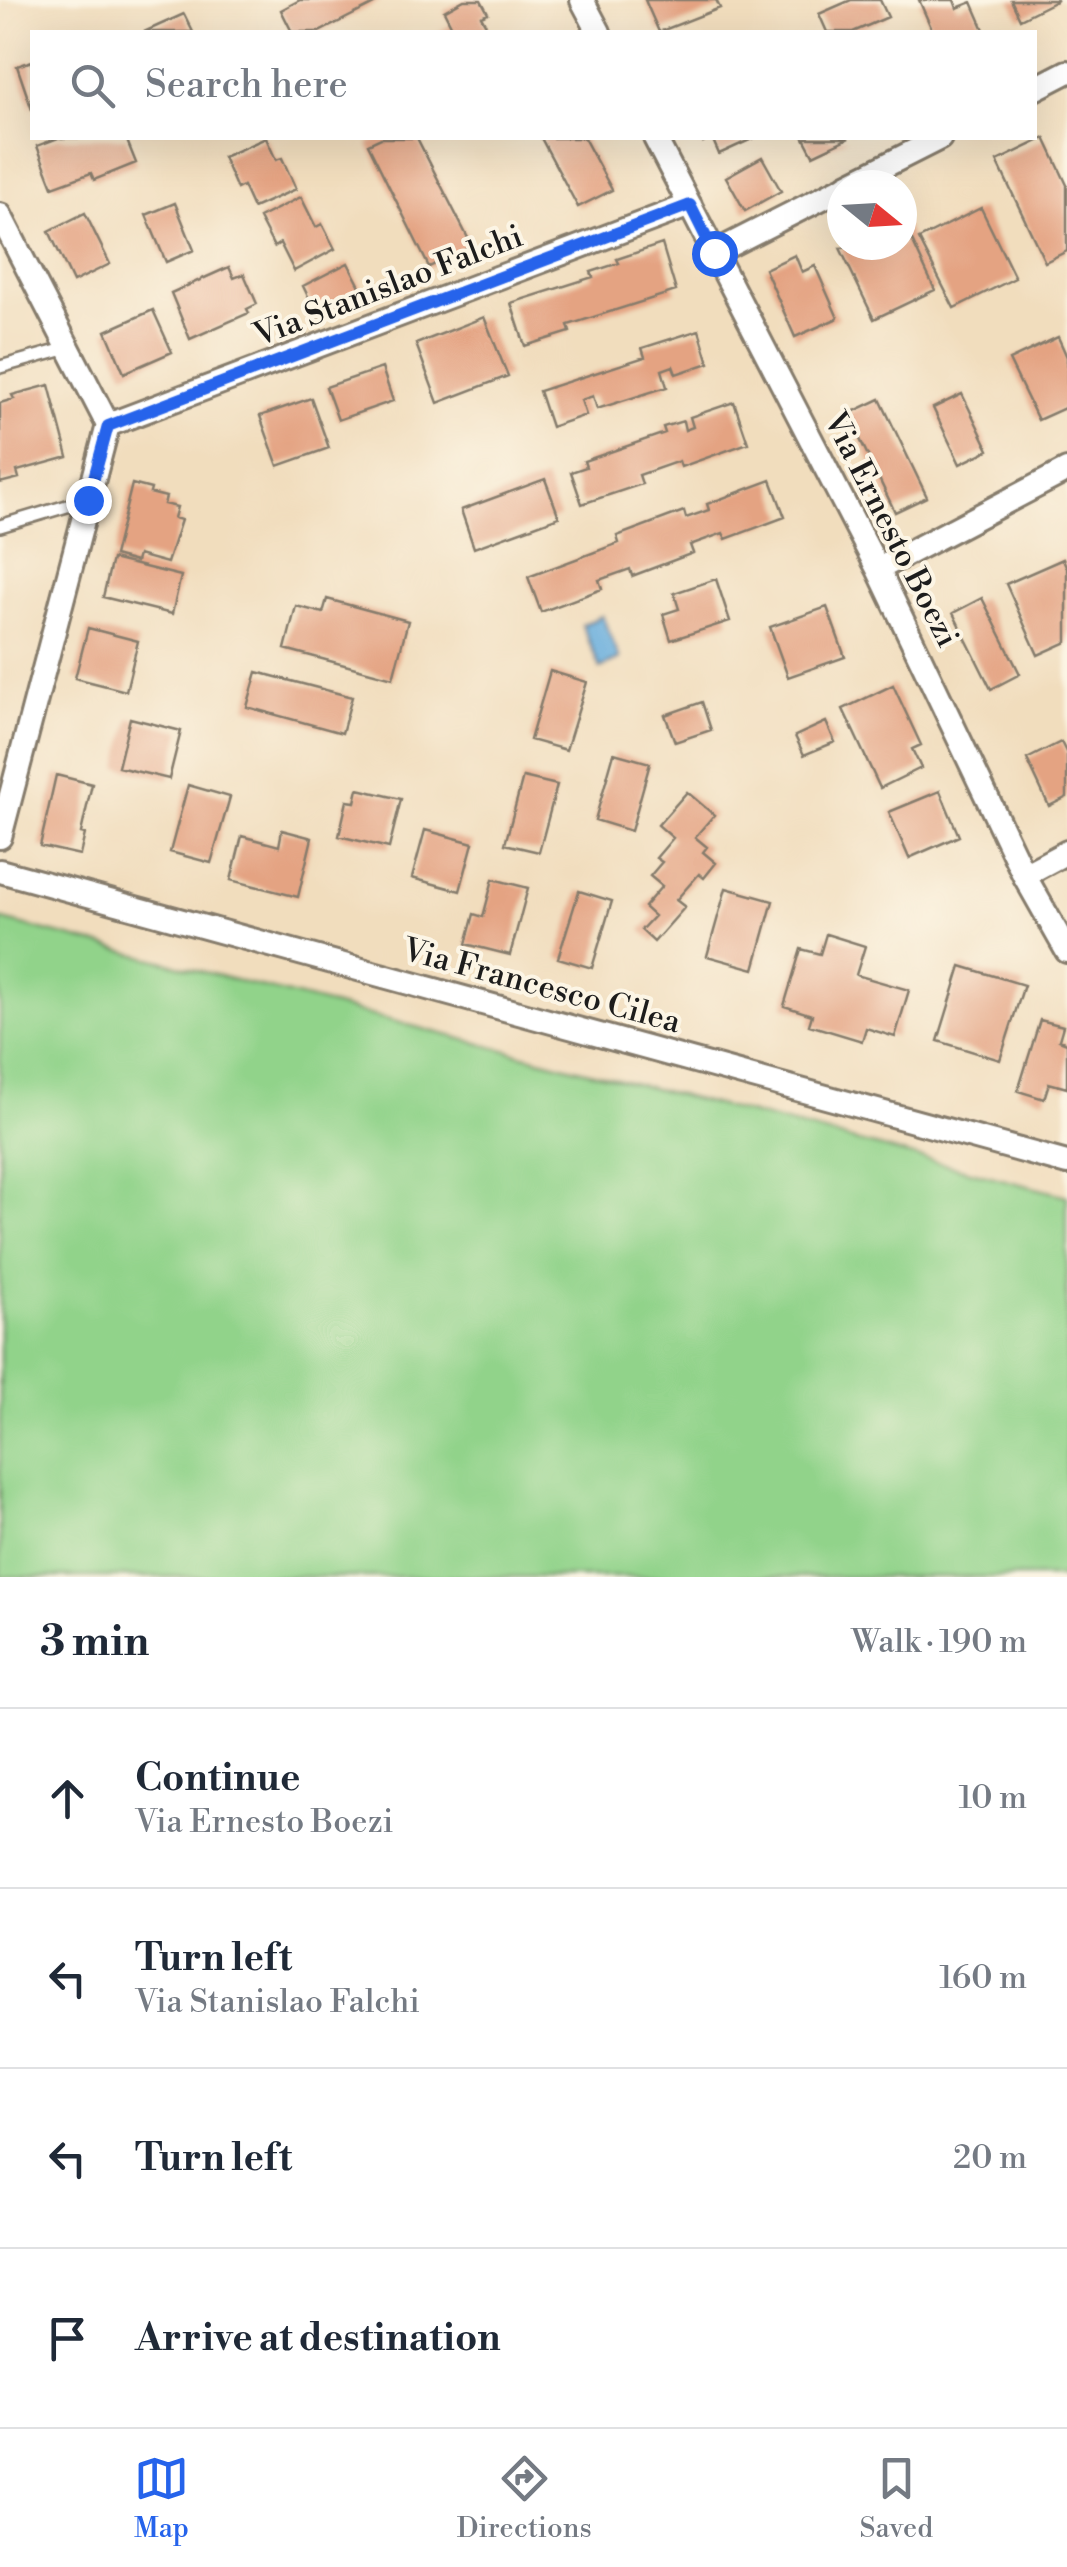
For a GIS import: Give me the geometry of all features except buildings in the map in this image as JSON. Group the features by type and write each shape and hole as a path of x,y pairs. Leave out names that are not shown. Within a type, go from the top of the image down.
{"street":[{"path":"582,0 598,30"},
{"path":"1037,87 1067,72"},
{"name":"Via Ernesto Boezi","path":"655,140 878,568 1024,875 1067,951"},
{"path":"877,170 936,140"},
{"path":"714,253 827,195"},
{"name":"Via Stanislao Falchi","path":"108,426 690,205"},
{"path":"0,215 108,426 0,837"},
{"path":"878,568 1067,470"},
{"path":"1024,875 1067,852"},
{"name":"Via Francesco Cilea","path":"0,871 1067,1163"}],"lane":[{"path":"0,368 68,348"},
{"path":"0,526 88,500"}],"green space":[{"path":"0,919 1067,1196 1067,1577 0,1577"}],"water":[{"path":"602,616 620,659 600,668 582,625"}],"route":[{"path":"88,500 108,426 690,205 714,253"}]}
